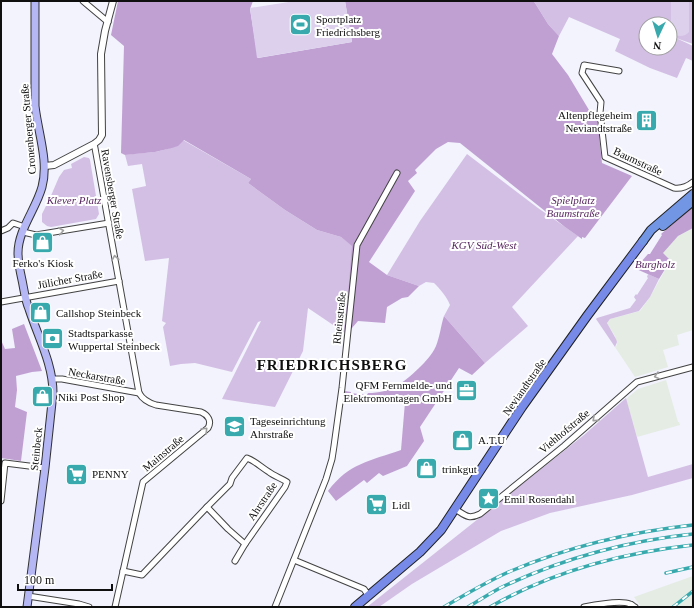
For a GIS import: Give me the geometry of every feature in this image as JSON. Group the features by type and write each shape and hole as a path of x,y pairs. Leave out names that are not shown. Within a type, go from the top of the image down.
{"highway":[{"path":"643,241 651,230 693,194"},
{"path":"643,241 654,234 693,201"}],"main road":[{"name":"Cronenberger Straße","path":"25,297 18,253 19,240 38,200 44,178 44,166 35,106 35,1"},
{"name":"Neviandtstraße","path":"368,595 425,548 441,530 522,407 643,241"},
{"name":"Steinbeck","path":"25,297 45,353 52,379 53,394 27,607"},
{"path":"355,607 368,595"}],"street":[{"path":"83,1 108,22"},
{"name":"Ravensberger Straße","path":"113,1 101,54 102,135 94,144 139,393"},
{"name":"Baumstraße","path":"619,71 584,65 582,73 602,102 600,113 605,157 674,188 682,189 693,182"},
{"path":"44,166 54,165 94,144"},
{"name":"Rheinstraße","path":"275,607 326,480 333,453 342,388 356,245 397,173"},
{"path":"1,232 13,223 36,236 109,223"},
{"name":"Jülicher Straße","path":"1,302 119,281"},
{"name":"Viehhofstraße","path":"455,509 469,517 478,514 564,446 637,382 693,367"},
{"name":"Neckarstraße","path":"52,379 139,393"},
{"name":"Mainstraße","path":"115,607 143,482 208,428 210,422 204,413 149,403 144,400 139,393"},
{"name":"Ahrstraße","path":"123,571 142,575 230,484 232,478 246,458 254,461 270,473 287,482 235,561"},
{"path":"1,501 5,463 45,468"},
{"path":"207,507 245,544"},
{"path":"294,560 364,589 368,595"},
{"path":"28,596 89,607"},
{"path":"584,607 616,603 629,603 635,607"}],"shaded area":[{"name":"Sportplatz Friedrichsberg","path":"295,1 345,1 352,42 257,58 250,8"},
{"path":"671,1 689,1 689,32 687,34 678,36 678,16 671,16"},
{"path":"693,228 693,330 677,335 679,345 663,350 668,367 635,377 615,347 617,345 615,336 607,323 610,319 640,311 650,297 670,261 662,253 678,236"},
{"path":"666,380 680,425 637,437 626,399 638,389"},
{"path":"693,576 693,607 641,607 634,597"}],"green space":[{"name":"Spielplatz Baumstraße","path":"118,1 253,1 250,9 258,58 352,42 345,1 533,1 548,24 559,36 552,54 568,75 589,110 597,117 602,163 632,176 585,238 582,237 582,239 460,143 448,142 436,149 415,170 417,173 408,181 415,191 369,262 387,275 419,286 408,297 402,298 387,307 385,323 358,321 345,333 352,246 341,237 317,230 285,210 248,183 251,179 184,140 178,146 155,152 125,155 121,153 124,46 111,35"},
{"path":"533,1 693,1 693,44 678,39 678,16 638,16 638,56 678,56 678,39 693,46 693,61 686,58 677,78 650,68 615,51 620,39 569,17 559,36 548,24"},
{"path":"183,140 251,179 248,183 285,210 317,230 341,237 353,246 345,333 308,308 303,351 275,407 222,399 261,321 258,322 232,372 195,363 170,366 163,327 166,323 162,321 169,258 145,261 132,189 146,186 142,164 128,166 125,155 163,150 177,145"},
{"name":"KGV Süd-West","path":"467,154 538,208 578,236 512,307 528,326 485,363 444,316 450,305 443,293 434,283 426,282 419,286 387,275 420,221"},
{"name":"Klever Platz","path":"84,157 89,158 90,160 99,214 96,219 51,227 47,226 42,222 42,214 59,177 64,170 72,168 71,164"},
{"name":"Burgholz","path":"693,207 693,228 678,236 663,253 670,261 659,279 634,268 648,254 650,254 662,235 661,234"},
{"path":"648,274 659,279 650,297 639,311 610,319 607,323 617,342 615,347 596,319 630,308 636,300 634,297 636,294 637,295 648,278"},
{"path":"444,316 485,363 472,375 459,368 420,427 424,441 407,466 383,476 379,473 367,483 364,480 336,501 328,491 344,474 370,460 401,450 405,402 345,396 345,391 367,395 368,393 376,393 390,389 402,383 419,368 433,352"},
{"path":"24,324 42,371 16,376 17,390 15,407 27,412 21,461 1,458 1,340 5,349 15,348 12,329"},
{"path":"626,398 648,477 693,464 693,478 632,495 550,513 501,531 412,584 379,607 367,607 584,435"}],"railway":[{"path":"444,607 502,575 555,554 623,536 693,525"},
{"path":"468,607 500,588 546,568 570,560 643,541 693,534"},
{"path":"490,607 538,583 588,566 640,553 693,545"},
{"path":"666,573 693,567"},
{"path":"673,607 693,591"}],"place":[{"name":"Sportplatz Friedrichsberg","path":"301,25"},
{"name":"Altenpflegeheim Neviandtstraße","path":"647,121"},
{"name":"Ferko's Kiosk","path":"43,243"},
{"name":"Callshop Steinbeck","path":"41,313"},
{"name":"Stadtsparkasse Wuppertal Steinbeck","path":"52,339"},
{"name":"QFM Fernmelde- und Elektromontagen GmbH","path":"467,391"},
{"name":"Niki Post Shop","path":"42,397"},
{"name":"Tageseinrichtung Ahrstraße","path":"235,427"},
{"name":"A.T.U","path":"462,440"},
{"name":"trinkgut","path":"426,469"},
{"name":"PENNY","path":"76,474"},
{"name":"Emil Rosendahl","path":"489,499"},
{"name":"Lidl","path":"376,505"}],"district":[{"name":"FRIEDRICHSBERG","path":"332,365"}]}
